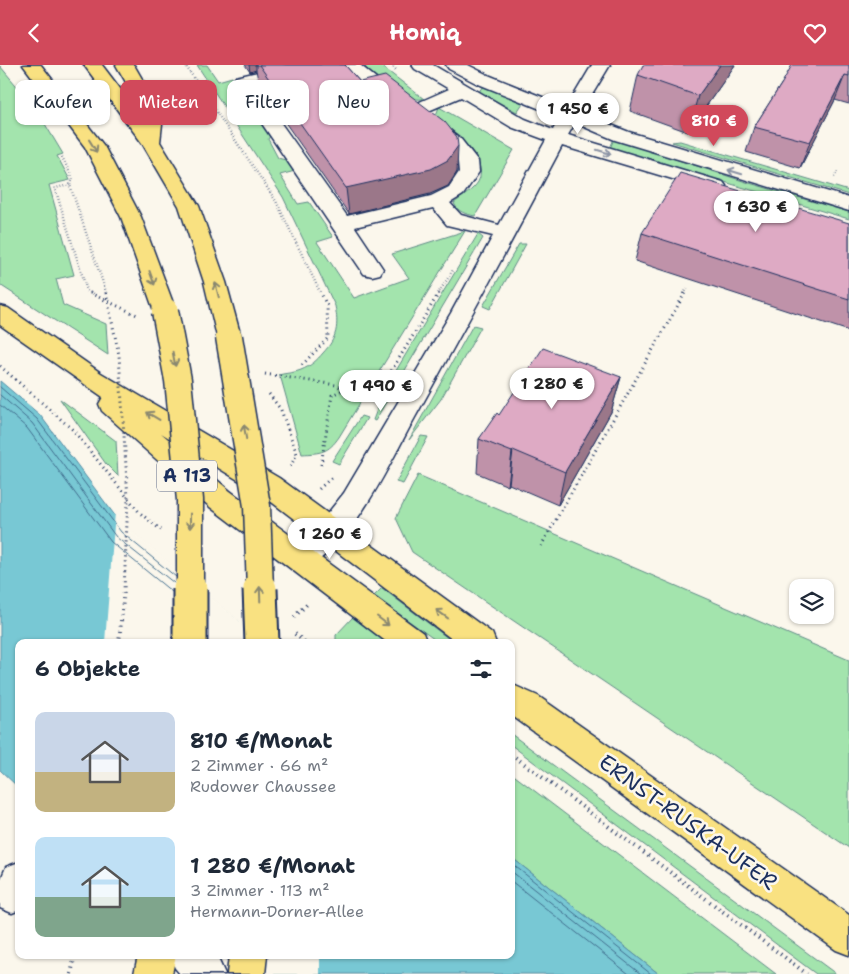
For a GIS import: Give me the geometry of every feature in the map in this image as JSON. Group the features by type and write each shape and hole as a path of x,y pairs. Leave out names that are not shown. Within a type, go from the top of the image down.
{"main road":[{"name":"A 113","path":"32,65 94,146 132,217 165,311 178,379 190,500 190,639"},
{"path":"92,65 105,79 151,142 189,206 215,282 229,337 257,507 262,639"},
{"path":"125,65 154,115 151,142"},
{"path":"0,314 92,379 270,486 476,639"},
{"path":"92,379 115,410 220,499 407,639"},
{"name":"ERNST-RUSKA-UFER","path":"517,697 849,937"},
{"path":"246,974 248,959"}],"street":[{"path":"231,65 241,80"},
{"path":"246,80 311,65"},
{"path":"342,225 438,201 456,191 469,172 468,161 454,142 393,95 376,87 350,65"},
{"path":"421,65 518,123 557,138 735,191"},
{"path":"455,65 482,79 622,136 849,205"},
{"path":"300,559 330,531 354,501 557,138 601,65"},
{"path":"414,111 461,90"},
{"path":"273,125 372,269"},
{"path":"438,201 454,220 505,233"},
{"path":"163,962 206,974"}],"path":[{"path":"185,65 276,201 327,305 328,338 302,365"},
{"path":"62,157 73,179 70,185 105,289 119,355 128,499 119,639"},
{"path":"70,185 55,188 87,291"},
{"path":"541,546 688,287"},
{"path":"0,366 73,430 140,513 162,531"},
{"path":"321,465 332,395 383,371"},
{"path":"260,373 336,385 344,389"},
{"path":"292,619 312,599"},
{"path":"515,757 807,974"},
{"path":"71,974 74,959"}],"green space":[{"path":"197,65 207,65 218,81 232,77 234,80 227,80 227,111 217,96 217,80 207,80"},
{"path":"368,65 380,65 424,99 398,95 389,90 389,80 378,80 365,67"},
{"path":"0,66 15,84 15,125 46,125 63,154 57,156 70,180 49,185 74,275 56,279 63,305 106,324 108,355 0,285"},
{"path":"482,87 487,87 523,103 517,112 479,92"},
{"path":"439,107 514,150 475,216 460,211 454,203 470,191 478,182 481,173 479,164 467,145 435,118"},
{"path":"236,125 265,125 271,135 268,139 278,158 289,161 295,171 280,175 298,204 309,202 333,237 317,242 354,298 409,278 392,254 465,231 339,437 324,451 314,453 302,454 280,375 278,375 298,371 308,367 316,360 334,337 337,320 335,306 283,197"},
{"path":"614,139 746,182 849,212 849,219 610,148"},
{"path":"680,141 849,191 849,195 672,142"},
{"path":"478,234 483,238 375,421 373,420 385,389"},
{"path":"519,244 526,244 490,309 483,306"},
{"path":"473,325 481,327 441,399 409,440"},
{"path":"60,399 116,441 118,476 106,464"},
{"path":"361,416 367,418 339,464 332,461"},
{"path":"421,436 428,437 403,484 396,482"},
{"path":"418,475 849,660 849,848 412,552 396,518"},
{"path":"382,588 449,639 434,639 374,596"},
{"path":"353,617 383,639 336,639 336,635"},
{"path":"515,737 836,974 816,974 515,748"},
{"path":"515,776 776,974 659,974 515,860"}],"water":[{"path":"0,381 40,415 125,529 260,639 15,639 15,784 0,770"},
{"path":"515,860 659,974 237,974 222,959 515,959"}],"pier":[{"path":"115,512 126,527 261,639 105,639"},
{"path":"219,959 320,959 320,974 233,974"}],"building":[{"path":"259,65 345,65 358,80 319,80 319,125 389,125 389,80 368,80 385,76 445,122 457,137 458,146 448,160 431,169 346,188 301,125 309,125 309,80 270,80"},
{"path":"643,65 720,65 698,96 638,75"},
{"path":"792,65 849,65 849,76 845,75 810,142 754,127"},
{"path":"680,173 849,223 849,299 642,233"},
{"path":"543,348 621,377 565,472 513,450 512,452 479,439 497,413 499,415"}]}
